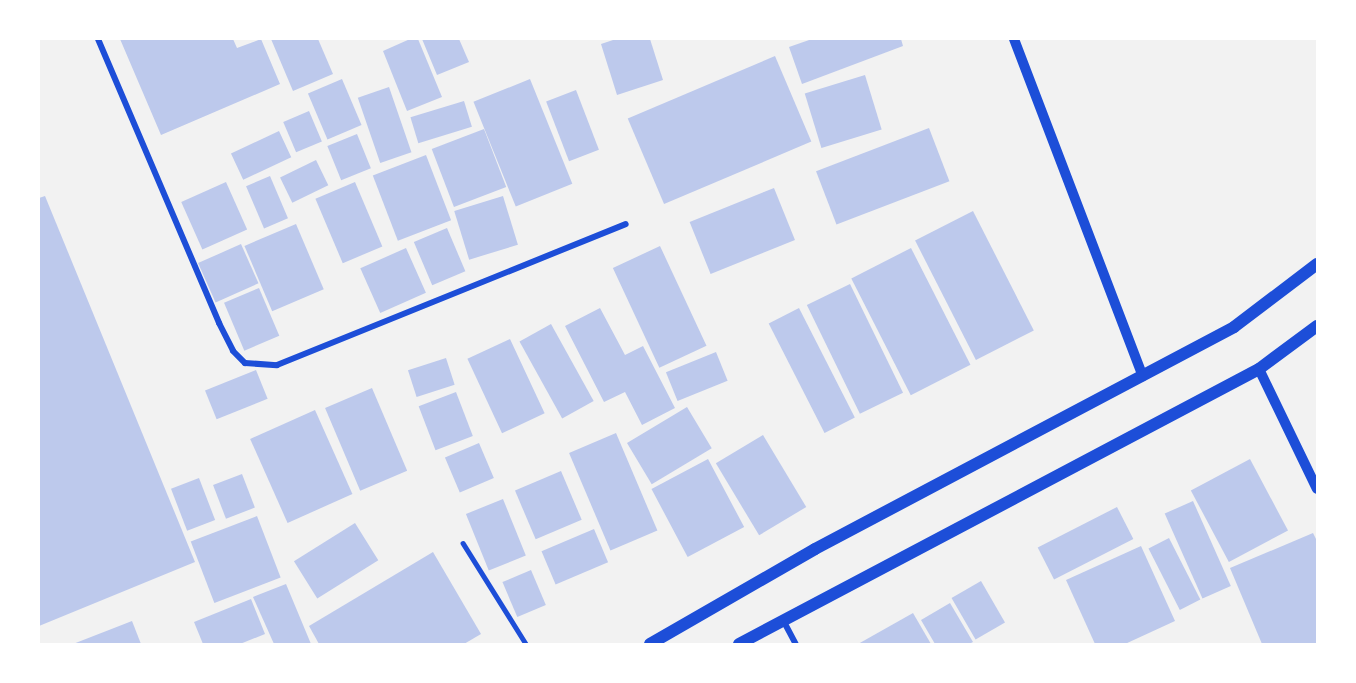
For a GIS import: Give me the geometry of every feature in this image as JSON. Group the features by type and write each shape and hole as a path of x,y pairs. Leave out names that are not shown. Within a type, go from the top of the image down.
{"main road":[{"path":"650,644 815,549 1234,327 1317,264"},
{"path":"739,644 1259,369 1317,326"}],"street":[{"path":"98,39 219,323 233,351 245,363 277,365 626,224"},
{"path":"1014,39 1143,376"},
{"path":"1259,369 1317,489"},
{"path":"783,619 796,644"}],"lane":[{"path":"463,543 526,644"}],"building":[{"path":"120,39 233,39 237,48 261,39 280,84 161,135"},
{"path":"271,39 318,39 333,74 293,91"},
{"path":"410,39 418,39 442,97 407,111 383,51"},
{"path":"422,39 459,39 469,62 437,75"},
{"path":"616,39 650,39 663,80 617,95 601,44"},
{"path":"812,39 901,39 903,46 802,84 789,47"},
{"path":"775,56 811,142 664,204 628,119"},
{"path":"865,75 882,130 821,148 805,93"},
{"path":"342,79 362,125 327,139 308,93"},
{"path":"530,79 572,184 516,207 473,102"},
{"path":"389,87 411,152 380,163 358,98"},
{"path":"576,90 599,150 569,161 546,101"},
{"path":"464,101 472,127 418,143 410,117"},
{"path":"309,111 322,141 296,152 283,122"},
{"path":"929,128 949,181 836,225 816,171"},
{"path":"484,129 506,187 454,207 432,149"},
{"path":"279,131 291,157 243,180 231,153"},
{"path":"357,134 371,168 341,180 327,146"},
{"path":"426,155 451,220 398,241 373,175"},
{"path":"316,160 328,185 292,203 280,178"},
{"path":"270,176 288,218 264,229 246,186"},
{"path":"226,182 247,230 202,249 181,202"},
{"path":"355,182 382,246 343,263 315,199"},
{"path":"774,188 795,240 711,274 690,222"},
{"path":"45,196 195,562 39,626 39,198"},
{"path":"503,196 518,245 469,260 454,211"},
{"path":"973,211 1034,330 976,360 915,241"},
{"path":"296,224 324,289 272,311 244,246"},
{"path":"447,228 465,271 432,285 414,242"},
{"path":"241,244 258,283 216,302 198,263"},
{"path":"660,246 706,346 659,368 613,268"},
{"path":"406,248 426,293 380,313 360,268"},
{"path":"911,248 970,365 911,395 851,278"},
{"path":"850,284 903,393 860,414 807,305"},
{"path":"259,288 279,336 244,351 224,303"},
{"path":"600,308 625,355 643,346 675,408 642,425 625,392 604,402 565,326"},
{"path":"799,308 855,418 825,433 769,323"},
{"path":"551,324 594,401 562,418 520,341"},
{"path":"510,339 545,413 502,433 467,359"},
{"path":"716,352 728,381 678,401 666,372"},
{"path":"446,358 455,385 417,397 408,370"},
{"path":"256,370 268,399 217,419 205,391"},
{"path":"372,388 407,471 360,491 325,408"},
{"path":"456,392 473,436 436,450 419,406"},
{"path":"687,407 712,448 652,484 627,443"},
{"path":"315,410 352,494 288,523 250,439"},
{"path":"616,433 657,531 610,551 569,453"},
{"path":"763,435 806,507 759,535 716,463"},
{"path":"479,443 494,478 460,492 445,457"},
{"path":"708,459 744,527 688,557 651,489"},
{"path":"1250,459 1288,531 1229,562 1191,490"},
{"path":"561,471 582,520 536,539 515,491"},
{"path":"242,474 255,508 226,519 213,485"},
{"path":"199,478 215,520 187,531 171,489"},
{"path":"503,499 526,556 489,571 466,514"},
{"path":"1193,501 1231,586 1203,599 1165,514"},
{"path":"1117,507 1133,539 1054,579 1038,547"},
{"path":"257,516 281,578 214,603 191,541"},
{"path":"355,523 378,560 317,598 294,561"},
{"path":"594,529 608,562 556,584 542,551"},
{"path":"1313,533 1317,541 1317,644 1262,644 1230,568"},
{"path":"1169,538 1200,599 1180,610 1149,548"},
{"path":"1141,546 1175,621 1125,644 1095,644 1066,580"},
{"path":"433,552 481,634 464,644 319,644 309,626"},
{"path":"531,570 546,605 517,617 502,582"},
{"path":"981,581 1005,623 976,640 952,598"},
{"path":"286,584 311,644 274,644 253,597"},
{"path":"251,599 265,634 240,644 203,644 194,622"},
{"path":"950,603 973,642 935,644 921,620"},
{"path":"913,613 931,644 858,644"},
{"path":"132,621 141,644 73,644"}]}
